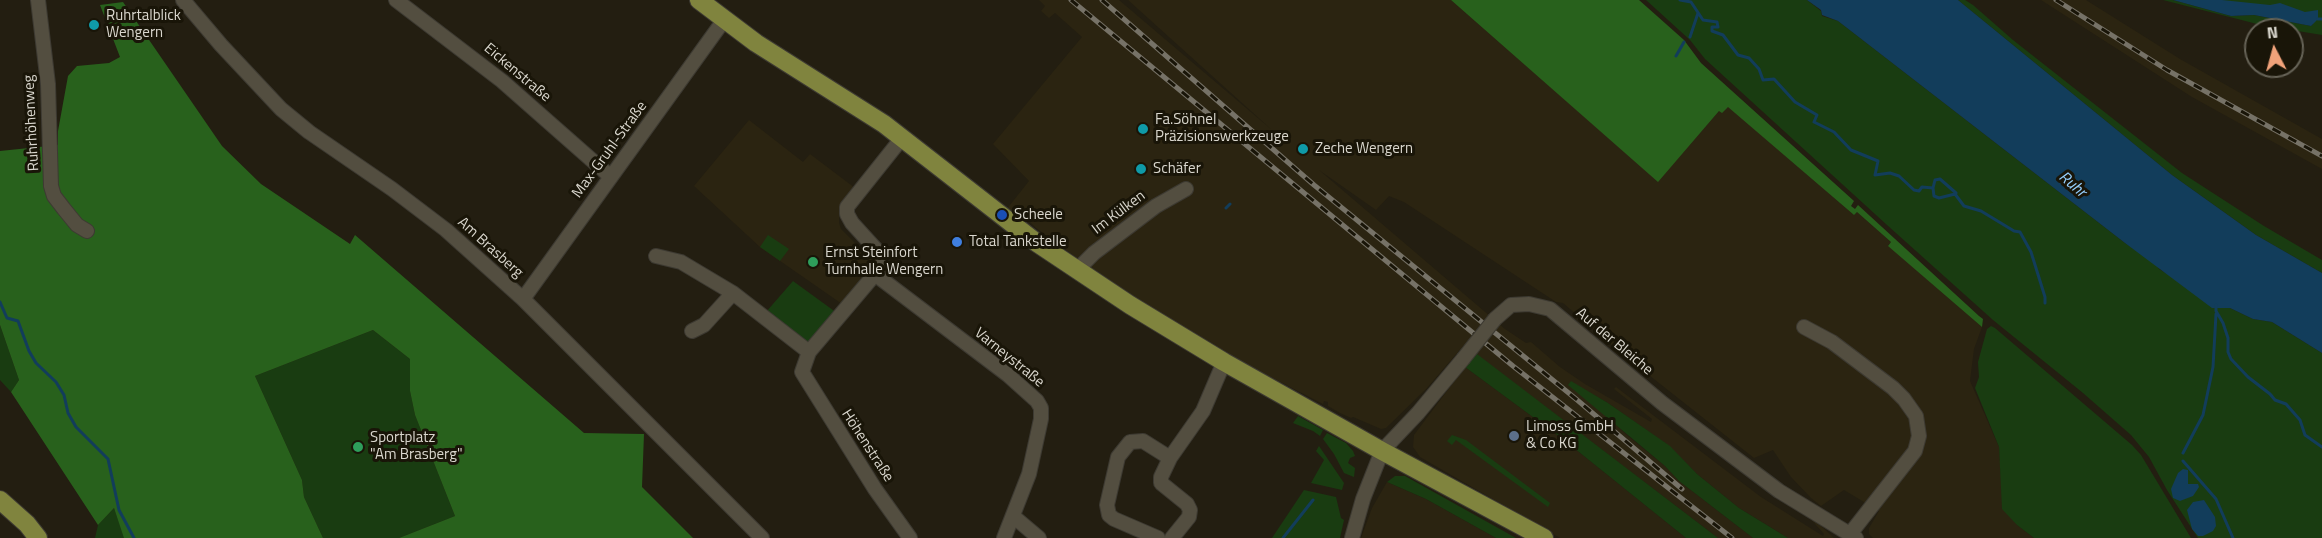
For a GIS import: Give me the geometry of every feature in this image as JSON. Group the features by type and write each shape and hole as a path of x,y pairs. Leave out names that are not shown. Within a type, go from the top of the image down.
{"main road":[{"path":"699,0 756,44 866,111 1037,243 1138,310 1224,362 1382,451 1544,538"},
{"path":"0,500 27,524 38,538"}],"street":[{"name":"Ruhrhöhenweg","path":"38,0 48,84 51,186 54,196 64,209 77,225 87,231"},
{"name":"Am Brasberg","path":"183,0 220,45 286,114 430,217 523,299 762,538"},
{"name":"Eickenstraße","path":"396,0 502,81 611,177"},
{"name":"Max-Gruhl-Straße","path":"523,299 724,20"},
{"path":"656,256 681,262 733,293 809,352 881,267 882,256 852,223 847,214 847,207 902,138"},
{"name":"Im Külken","path":"1077,270 1094,253 1156,206 1186,189"},
{"name":"Varneystraße","path":"876,275 1008,375 1041,408 1029,474 1004,538"},
{"path":"692,331 704,325 733,293"},
{"name":"Auf der Bleiche","path":"1382,451 1418,413 1495,319 1511,305 1528,304 1550,309 1662,403 1779,491 1853,536 1915,451 1920,436 1916,416 1893,388 1832,342 1804,327"},
{"name":"Höhenstraße","path":"809,352 802,369 804,378 910,538"},
{"path":"1172,538 1190,514 1187,504 1161,483 1162,474 1170,458 1203,411 1224,362"},
{"path":"1158,538 1114,519 1109,515 1107,505 1117,461 1130,442 1143,441 1170,458"},
{"path":"1352,538 1363,499 1382,451"},
{"path":"1013,516 1039,538"}],"shaded area":[{"path":"1039,0 1119,0 1272,130 1128,0 1451,0 1658,181 1719,111 1728,106 1854,215 1857,212 1891,242 1888,245 1982,327 1974,349 1970,381 1999,447 2001,474 2017,525 2034,538 1873,538 1869,534 1869,528 1879,511 1844,490 1821,506 1791,477 1773,450 1754,458 1621,353 1563,303 1556,302 1404,202 1389,196 1376,210 1319,170 1505,329 1526,343 1531,342 1560,367 1585,384 1651,422 1652,419 1614,389 1616,387 1761,497 1823,536 1824,534 1808,516 1834,538 1788,538 1739,508 1697,474 1669,446 1608,403 1570,382 1679,481 1753,538 1718,538 1464,345 1427,388 1386,428 1381,429 1340,413 1328,406 1328,402 1324,401 1323,404 1226,354 1135,301 1036,228 1026,218 1009,221 1002,215 1029,181 993,144 1082,37 1055,13 1049,18 1041,11 1045,6"},
{"path":"2041,0 2086,0 2180,59 2322,139 2322,169 2192,97"},
{"path":"749,120 803,162 810,154 855,188 839,208 839,223 841,229 859,247 872,254 875,262 842,304 760,247 694,186"},
{"path":"1465,367 1564,440 1686,538 1560,538 1420,457 1413,447 1414,435"},
{"path":"1387,482 1426,499 1496,538 1361,538 1372,508"}],"green space":[{"path":"1451,0 1639,0 1684,40 1701,63 1854,201 1851,206 1855,209 1858,205 1983,319 1982,327 1888,246 1891,242 1857,212 1854,215 1728,107 1722,113 1719,111 1658,182"},
{"path":"1646,0 1807,0 1821,11 1822,16 1838,21 2125,243 2156,264 2159,269 2221,306 2253,319 2272,322 2322,353 2322,538 2198,538 2149,457 2131,435 1993,320 1887,225 1705,59 1690,40"},
{"path":"1958,0 1965,0 1973,5 2013,40 2182,173 2322,260 2322,273 2256,235 2172,175"},
{"path":"2163,0 2173,0 2231,16 2254,15 2270,18 2244,18 2244,21"},
{"path":"2187,0 2322,0 2322,35 2304,32 2304,25 2311,26 2313,24 2304,22 2304,18 2282,18"},
{"path":"123,2 222,146 261,184 350,244 355,235 584,433 644,434 642,487 693,538 399,538 455,516 415,415 410,391 410,359 373,330 255,376 302,480 304,497 323,538 124,538 114,508 98,525 11,392 19,380 0,325 0,151 58,145 58,131 68,76 77,66 109,63 120,57 100,5"},
{"path":"768,235 789,249 780,261 760,247"},
{"path":"793,281 837,313 810,345 766,312"},
{"path":"0,325 19,380 11,392 0,380"},
{"path":"1991,326 2132,445 2141,455 2191,538 2034,538 2017,525 2002,509 1999,447 1975,388 1979,377 1978,362 1987,329"},
{"name":"Sportplatz \"Am Brasberg\"","path":"373,330 410,359 410,391 415,415 455,516 399,538 323,538 304,497 302,480 255,376"},
{"path":"1477,354 1718,538 1686,538 1564,440 1465,367"},
{"path":"1571,381 1608,403 1670,446 1697,474 1739,508 1788,538 1753,538 1679,481 1665,466 1568,385"},
{"path":"1298,416 1323,430 1320,436 1293,423"},
{"path":"1327,433 1346,443 1353,451 1355,456 1350,458 1348,463 1355,468 1354,477 1344,473 1323,439"},
{"path":"1452,435 1466,440 1550,503 1548,507 1456,440 1452,445 1447,441"},
{"path":"1319,446 1344,483 1342,490 1311,483 1324,460 1316,451"},
{"path":"1395,476 1405,476 1516,538 1496,538 1426,499 1387,482"},
{"path":"1304,490 1336,497 1341,518 1344,520 1340,538 1272,538"},
{"path":"114,508 125,538 95,538 98,525"}],"water":[{"name":"Ruhr","path":"1807,0 1958,0 2172,175 2256,235 2322,273 2322,353 2272,322 2253,319 2230,308 2212,308 1838,21 1822,15 1821,10"},
{"path":"2173,0 2222,0 2270,5 2280,3 2305,12 2318,10 2318,19 2311,26 2304,25 2304,18 2231,16"},
{"path":"2183,469 2188,470 2188,484 2198,484 2199,487 2193,496 2180,501 2173,498 2171,489 2178,473"},
{"path":"2204,500 2215,517 2216,526 2213,531 2198,536 2192,529 2187,510 2193,502"}],"waterway":[{"path":"1680,0 1691,2 1703,20 1717,22 1718,27 1712,27 1712,31 1723,35 1738,55 1749,58 1759,69 1763,80 1774,79 1795,102 1817,115 1814,122 1834,132 1851,150 1878,161 1875,175 1890,173 1899,176 1914,190 1919,191 1922,187 1933,188 1934,196 1939,198 1955,194 1964,206 1981,211 2014,231 2020,232 2031,252 2045,303"},
{"path":"1690,37 1698,13"},
{"path":"1676,56 1684,42"},
{"path":"1933,188 1935,180 1940,179 1956,193"},
{"path":"1226,208 1230,204"},
{"path":"0,302 7,318 18,321 36,363 56,382 64,395 68,413 76,427 108,459 119,510 134,538"},
{"path":"2216,305 2216,311 2228,338 2228,352 2231,359 2275,400 2286,404 2300,420 2305,435 2322,447"},
{"path":"2183,453 2203,415 2213,367 2216,314"},
{"path":"2183,461 2216,499 2233,538"},
{"path":"1283,538 1313,500"}],"railway":[{"path":"1071,0 1513,366 1732,538"},
{"path":"1102,0 1314,185 1576,399 1682,489"},
{"path":"2056,0 2167,70 2322,156"}],"place":[{"name":"Ruhrtalblick Wengern","path":"94,25"},
{"name":"Fa.Söhnel Präzisionswerkzeuge","path":"1143,129"},
{"name":"Zeche Wengern","path":"1303,149"},
{"name":"Schäfer","path":"1141,169"},
{"name":"Scheele","path":"1002,215"},
{"name":"Total Tankstelle","path":"957,242"},
{"name":"Ernst Steinfort Turnhalle Wengern","path":"813,262"},
{"name":"Limoss GmbH & Co KG","path":"1514,436"},
{"name":"Sportplatz \"Am Brasberg\"","path":"358,447"}]}
